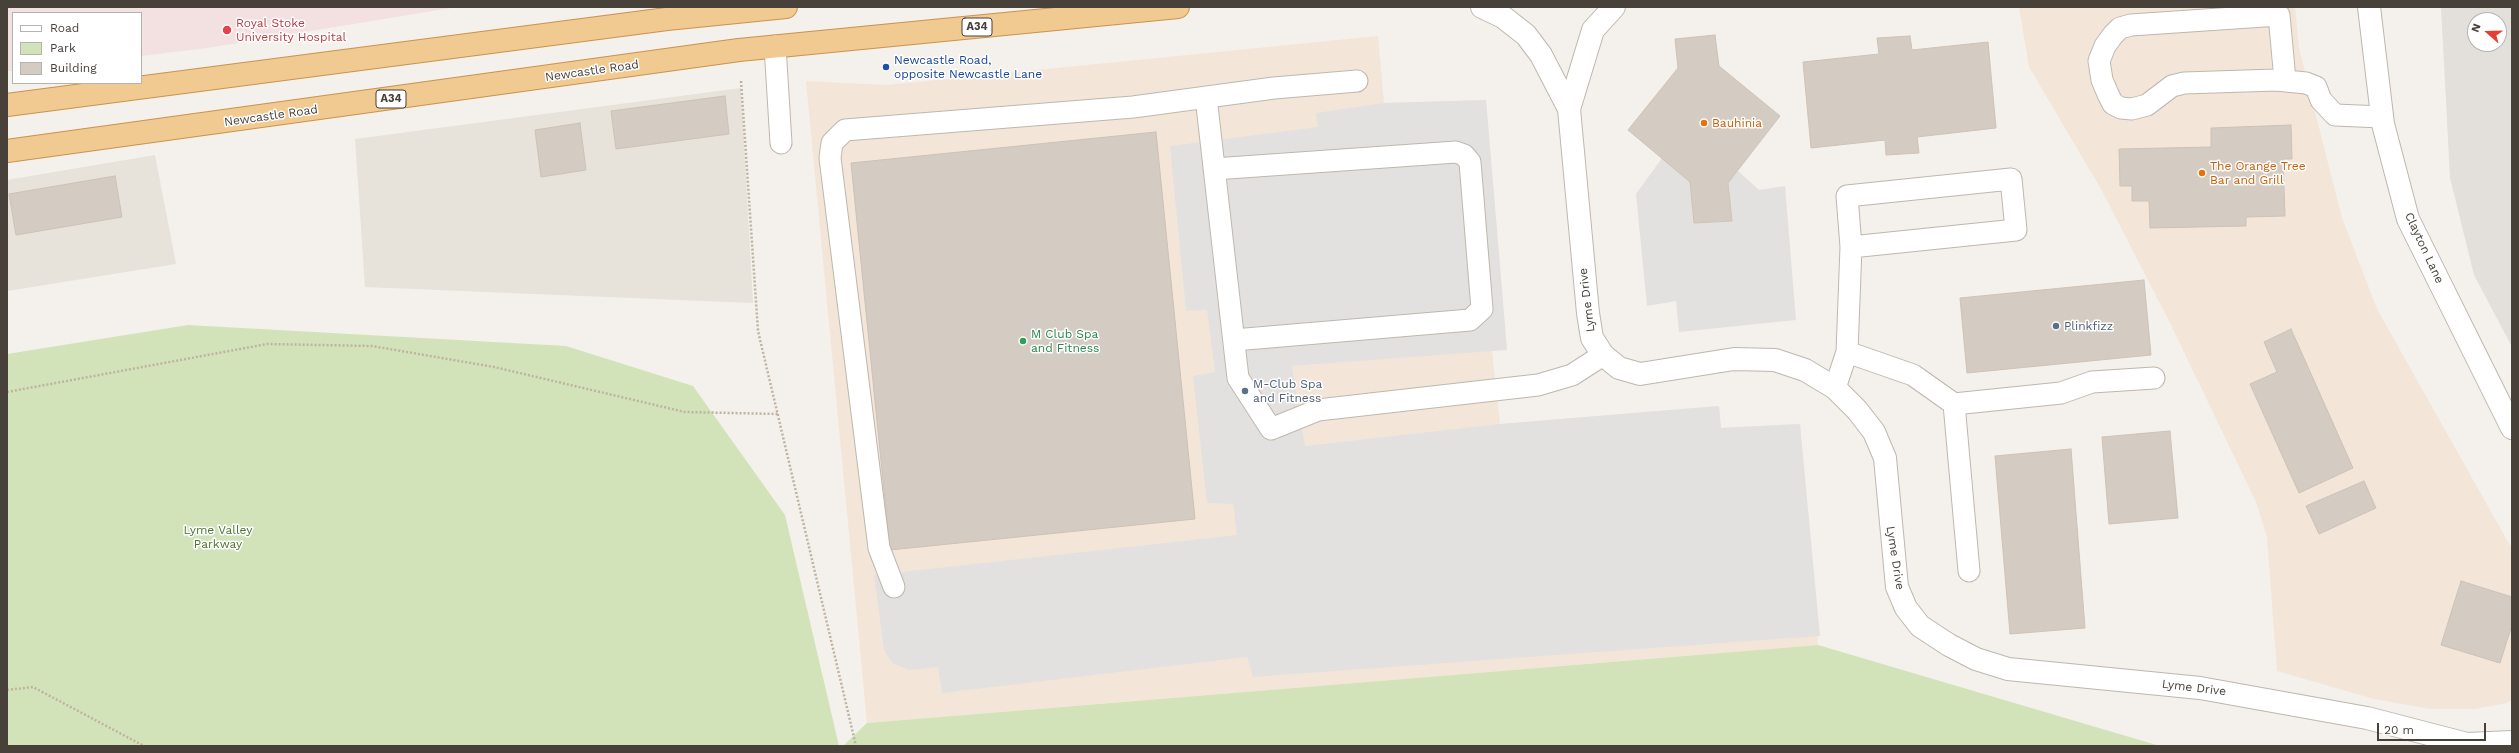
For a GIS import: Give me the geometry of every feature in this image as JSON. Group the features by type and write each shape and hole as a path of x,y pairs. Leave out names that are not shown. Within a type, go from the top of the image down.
{"highway":[{"path":"7,105 672,13 786,7"},
{"name":"Newcastle Road","path":"7,151 739,50 1178,7"}],"street":[{"name":"Lyme Drive","path":"1482,7 1503,18 1526,35 1542,55 1569,109 1588,313 1592,338 1604,355 1619,368 1640,374 1734,358 1775,360 1805,370 1835,388 1857,410 1874,432 1885,458 1897,587 1906,608 1920,626 1949,645 1976,659 2008,670 2200,688 2367,718 2453,743 2467,744 2512,742"},
{"name":"Lyme Drive","path":"1569,109 1593,30 1614,7"},
{"name":"Clayton Lane","path":"2369,7 2382,117 2408,219 2512,428"}],"lane":[{"path":"2285,80 2279,15 2131,25 2120,28 2113,34 2105,46 2099,61 2102,80 2113,104 2132,109 2147,105 2172,86 2184,83 2285,80 2306,83 2316,87 2321,100 2335,115 2382,117"},
{"path":"775,46 781,143"},
{"path":"894,587 880,548 830,158 832,143 845,130 1133,107 1274,88 1357,81"},
{"path":"1206,97 1238,378 1271,429 1318,410 1538,385 1572,375 1604,355"},
{"path":"1214,169 1456,152 1464,154 1470,162 1482,309 1470,320 1234,340"},
{"path":"1835,388 1847,352 1851,247 1848,196 2011,179 2016,230 1851,247"},
{"path":"1847,352 1913,375 1954,404 2061,393 2092,382 2154,378"},
{"path":"1954,404 1969,571"}],"path":[{"path":"739,50 758,331 856,746"},
{"path":"7,392 267,344 372,346 494,367 685,412 778,414"},
{"path":"7,690 33,687 144,746"}],"shaded area":[{"name":"Royal Stoke University Hospital","path":"7,7 457,7 207,48 142,56 142,12 12,12 12,71 7,71"},
{"path":"2019,7 2295,7 2299,48 2342,218 2377,309 2512,549 2512,700 2507,703 2475,709 2430,709 2374,699 2277,671 2267,537 2256,502 2170,323 2101,189 2029,67"},
{"path":"2441,7 2512,7 2512,347 2474,275 2450,178"},
{"name":"M-Club Spa and Fitness","path":"1378,36 1384,103 1486,100 1507,350 1492,350 1500,424 1719,406 1721,428 1800,424 1818,645 867,723 806,81 886,85"},
{"path":"741,88 753,303 365,287 355,139"},
{"name":"M-Club Spa and Fitness","path":"1486,100 1507,350 1292,366 1305,446 1500,424 1719,406 1721,428 1800,424 1820,636 1253,677 1247,657 942,693 938,667 909,670 892,663 884,650 874,575 1237,535 1233,504 1207,503 1193,376 1215,372 1207,310 1186,311 1170,146 1318,127 1316,113 1384,103"},
{"path":"155,155 176,264 7,291 7,180"},
{"path":"1662,158 1690,182 1694,223 1732,221 1728,183 1738,171 1759,190 1785,186 1796,320 1679,332 1676,301 1647,306 1636,194"}],"green space":[{"name":"Lyme Valley Parkway","path":"188,325 566,346 693,386 785,515 839,746 7,746 7,354"},
{"path":"1818,645 2160,746 843,746 867,723"}],"building":[{"name":"Bauhinia","path":"1715,35 1719,66 1780,116 1728,183 1732,221 1694,223 1690,182 1628,130 1678,68 1675,39"},
{"path":"1910,36 1912,50 1988,42 1996,128 1917,137 1919,153 1886,155 1885,140 1811,148 1803,62 1879,54 1877,38"},
{"path":"725,96 729,134 616,149 611,111"},
{"path":"580,123 586,170 541,177 535,130"},
{"name":"The Orange Tree Bar and Grill","path":"2291,125 2292,159 2283,159 2285,216 2246,217 2246,226 2150,228 2149,201 2132,201 2132,186 2120,186 2119,149 2211,147 2211,128"},
{"name":"M Club Spa and Fitness","path":"1156,132 1195,519 890,550 851,163"},
{"path":"115,176 122,217 16,235 9,194"},
{"name":"Plinkfizz","path":"2144,280 2151,355 1967,373 1960,298"},
{"path":"2291,329 2353,468 2299,493 2250,384 2277,372 2264,342"},
{"path":"2170,431 2178,518 2109,524 2102,437"},
{"path":"2071,449 2085,628 2010,634 1995,456"},
{"path":"2364,481 2376,508 2319,534 2306,506"},
{"path":"2461,581 2512,597 2512,625 2500,663 2441,645"}],"place":[{"name":"Royal Stoke University Hospital","path":"227,30"},
{"name":"Newcastle Road, opposite Newcastle Lane","path":"886,67"},
{"name":"Bauhinia","path":"1704,123"},
{"name":"The Orange Tree Bar and Grill","path":"2202,173"},
{"name":"Plinkfizz","path":"2056,326"},
{"name":"M Club Spa and Fitness","path":"1023,341"},
{"name":"M-Club Spa and Fitness","path":"1245,391"}]}
